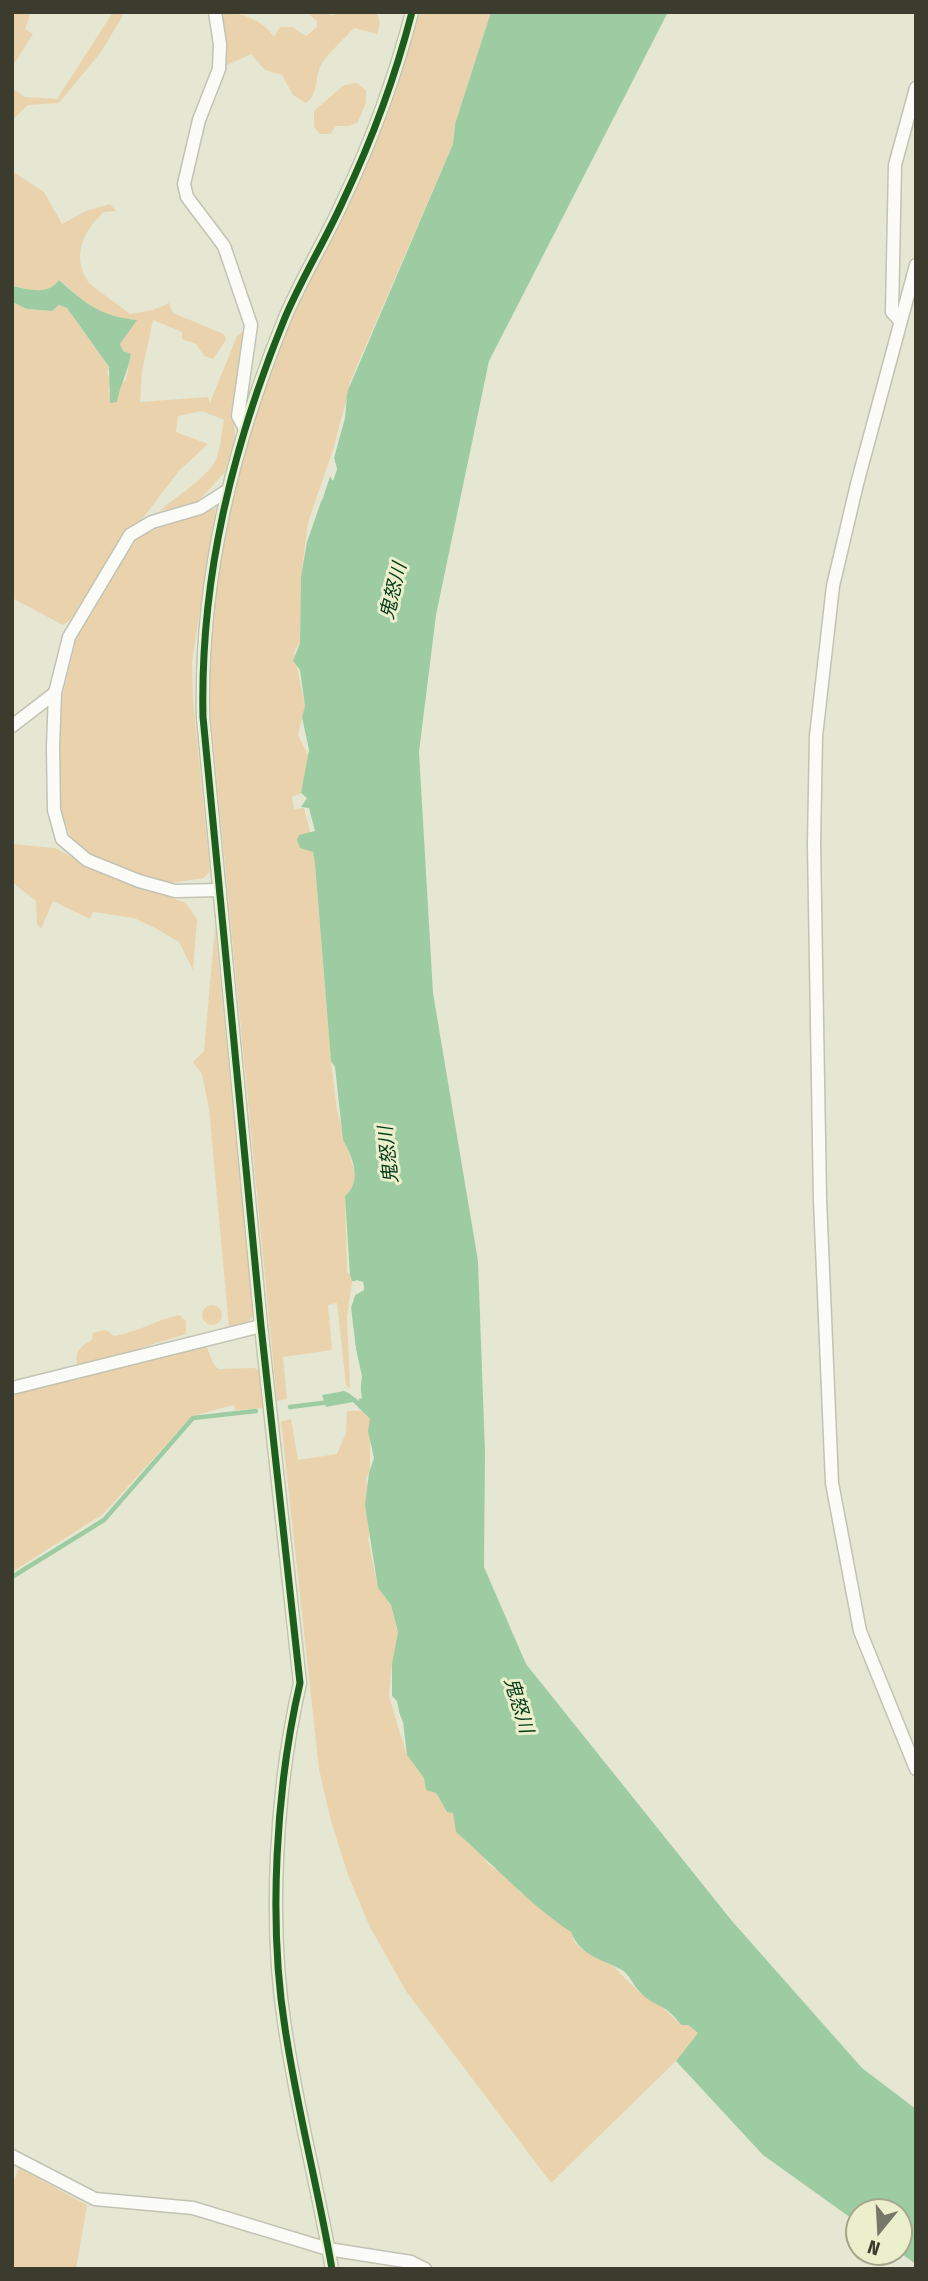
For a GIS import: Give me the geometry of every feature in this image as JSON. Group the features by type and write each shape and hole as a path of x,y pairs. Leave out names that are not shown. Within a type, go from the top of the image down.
{"street":[{"path":"215,12 220,44 219,69 199,120 184,184 187,197 224,246 251,325 238,416 244,426"},
{"path":"332,2269 284,2027 277,1939 280,1827 289,1732 300,1683 261,1326 203,717 202,669 210,577 225,492 244,426 285,318 342,203 377,124 401,57 412,12"},
{"path":"900,321 892,312 895,165 896,151 916,89"},
{"path":"916,265 833,586 816,736 815,923 820,1200 832,1483 860,1631 916,1769"},
{"path":"220,890 175,891 139,881 87,860 62,839 54,810 55,693 69,637 130,535 152,522 200,508 225,492"},
{"path":"12,726 55,693"},
{"path":"12,1388 261,1326"},
{"path":"12,2156 95,2199 193,2208 328,2249 411,2262 425,2269"}],"shaded area":[{"path":"12,12 31,12 25,29 33,34 12,67"},
{"path":"113,12 125,12 101,52 59,103 28,105 12,120 12,88 25,97 57,99"},
{"path":"220,12 251,18 264,26 274,37 280,27 292,27 306,36 317,27 317,21 306,12 327,12 332,16 336,12 377,12 380,24 377,34 354,28 335,47 320,67 314,91 306,103 293,95 282,75 265,70 251,54 225,66"},
{"path":"417,12 491,12 455,124 453,144 350,382 341,426 308,523 301,576 300,643 294,652 305,706 298,735 308,755 308,764 305,787 301,793 292,797 294,809 304,808 310,831 308,849 313,852 315,864 337,1110 355,1174 354,1185 345,1197 347,1272 353,1277 347,1317 350,1389 346,1385 337,1303 328,1305 332,1350 283,1357 287,1399 277,1401 210,709 214,601 233,493 264,388 305,288 346,210 367,162"},
{"path":"357,83 366,90 366,102 358,122 349,126 336,126 330,134 320,134 314,127 314,111 344,85"},
{"path":"12,171 44,192 62,224 86,211 110,204 116,211 104,212 97,219 86,234 80,252 82,271 89,283 100,292 130,314 153,310 169,303 173,313 224,334 226,340 213,359 204,356 196,344 182,339 182,332 153,320 142,371 140,402 208,397 210,403 237,336 248,328 234,419 235,437 225,472 196,504 160,511 204,476 214,463 219,448 224,420 202,411 178,416 176,432 208,444 179,471 139,523 125,534 70,620 63,625 12,598 12,302 27,309 52,311 59,305 67,308 109,368 107,373 111,381 108,393 126,380 131,355 123,351 120,344 136,320 94,308 60,280 44,290 12,286"},
{"path":"216,508 192,661 193,700 210,871 204,878 170,883 107,864 83,851 73,841 61,815 62,698 76,639 140,535"},
{"path":"12,844 55,848 99,872 186,903 197,919 193,970 179,942 134,918 93,912 90,919 53,901 41,929 37,924 36,901 12,882"},
{"path":"215,927 253,1315 247,1324 229,1328 209,1109 202,1074 193,1062 204,1051"},
{"path":"212,1305 219,1308 222,1315 219,1322 212,1325 205,1322 202,1315 205,1308"},
{"path":"179,1315 186,1321 186,1334 82,1366 77,1364 78,1352 92,1340 93,1333 106,1330 114,1336"},
{"path":"206,1345 218,1369 255,1368 261,1371 266,1408 235,1410 234,1405 192,1416 103,1514 12,1572 12,1393"},
{"path":"347,1411 361,1411 370,1419 370,1470 366,1479 369,1491 365,1506 371,1528 368,1539 378,1588 391,1605 398,1633 389,1695 407,1755 424,1778 428,1790 436,1793 447,1812 453,1813 464,1839 480,1850 488,1864 512,1881 520,1893 525,1894 571,1932 575,1943 583,1950 614,1967 641,1994 662,2007 681,2025 688,2025 698,2033 676,2061 551,2183 406,1991 370,1927 348,1875 331,1821 319,1769 281,1421 291,1419 298,1460 337,1454 346,1433"},
{"path":"19,2168 87,2205 76,2269 12,2269 12,2185"}],"water":[{"name":"鬼怒川","path":"491,12 668,12 489,361 436,615 419,752 433,993 478,1261 485,1452 484,1567 526,1664 732,1921 862,2068 916,2109 916,2264 914,2197 844,2197 844,2213 763,2155 676,2061 698,2033 688,2025 681,2025 670,2012 644,1996 624,1972 580,1947 571,1932 527,1897 456,1832 453,1813 447,1812 436,1793 426,1790 424,1778 407,1755 403,1722 392,1696 392,1664 398,1632 391,1605 378,1588 365,1505 374,1458 368,1431 370,1419 353,1402 326,1407 322,1395 344,1391 362,1399 351,1307 355,1295 364,1290 363,1282 352,1281 350,1275 345,1196 354,1183 355,1176 350,1153 343,1140 335,1067 331,1061 315,864 313,852 300,848 297,840 299,835 315,831 309,808 301,807 307,798 301,793 309,750 302,717 305,706 300,670 293,661 300,643 301,576 307,542 330,476 333,480 337,469 334,458 348,390 453,144 455,124"},
{"path":"59,280 94,308 137,320 120,344 123,351 131,354 117,402 110,403 109,367 67,308 59,305 52,311 27,309 12,302 12,286 44,290"}],"pier":[{"path":"347,397 345,418 334,458 337,469 333,481 330,476 317,509 313,508 324,477 333,469 331,458"},
{"path":"356,1280 363,1282 364,1290 355,1295 351,1307 352,1331 362,1376 359,1401 350,1394 350,1390 357,1394 358,1376 348,1331 349,1300 360,1288 359,1285 352,1285"},
{"path":"392,1664 392,1696 397,1701 405,1741 401,1737 389,1695"}],"waterway":[{"path":"290,1407 330,1402"},
{"path":"12,1577 104,1520 193,1418 256,1411"}],"cycle path":[{"path":"332,2269 295,2088 280,1987 277,1855 285,1766 300,1683 261,1326 203,717 203,665 207,614 223,514 249,416 284,320 354,178 373,132 412,12"}]}
